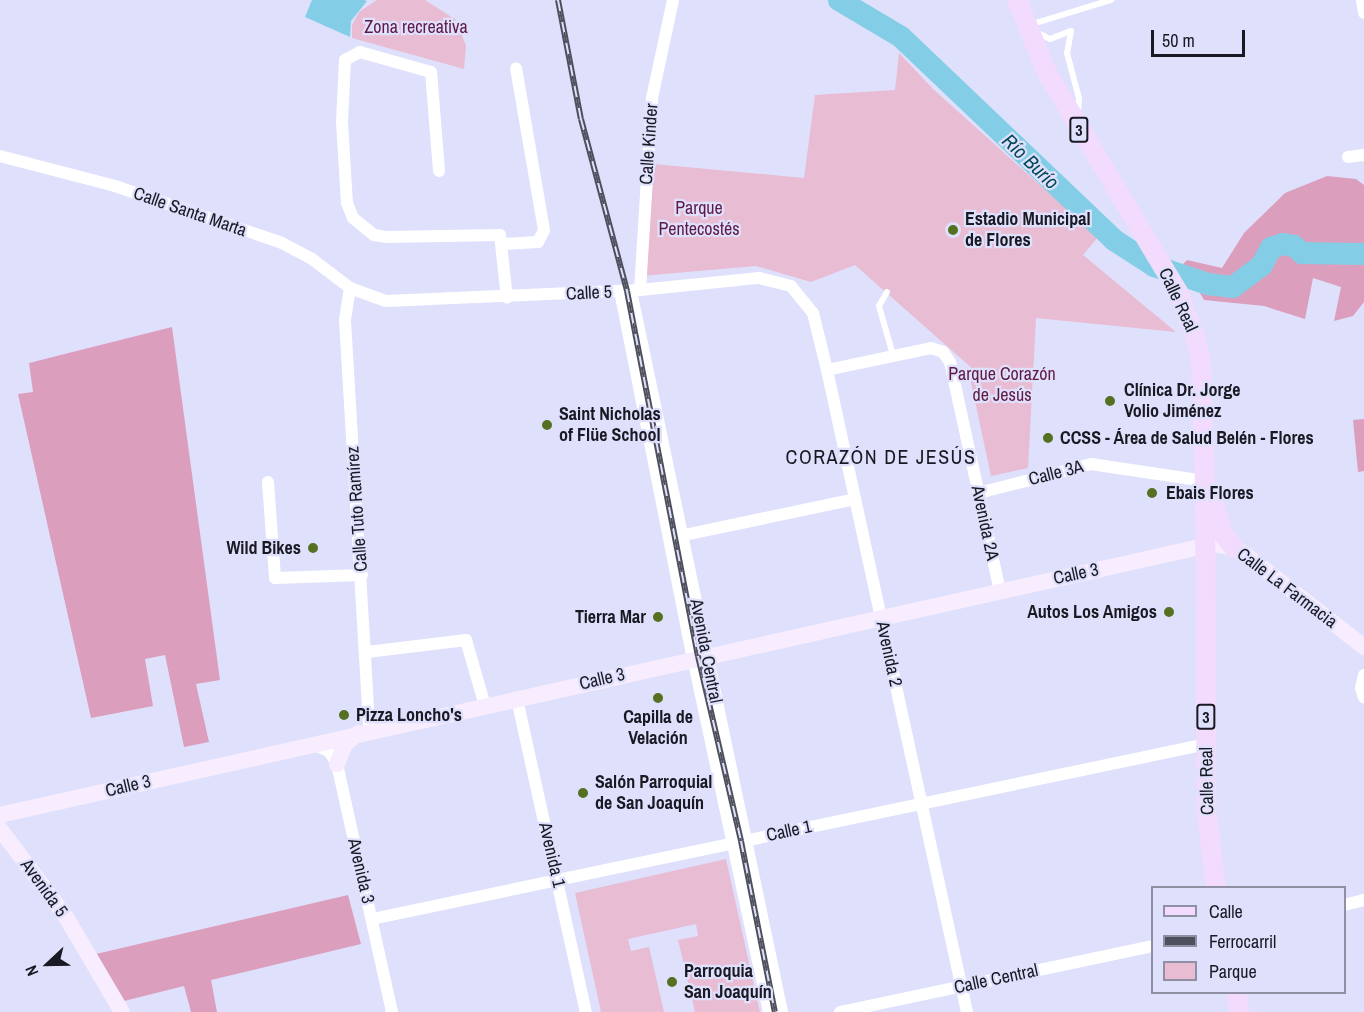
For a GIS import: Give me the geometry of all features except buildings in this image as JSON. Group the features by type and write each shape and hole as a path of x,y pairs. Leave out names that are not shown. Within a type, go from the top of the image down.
{"main road":[{"name":"Calle Real","path":"1017,0 1026,27 1078,128 1178,292 1201,363 1205,481 1206,815 1216,886"},
{"path":"1205,481 1222,532 1234,548"},
{"name":"Calle La Farmacia","path":"1204,546 1234,548 1364,647"},
{"name":"Calle 3","path":"0,815 699,656 1204,546"},
{"path":"338,764 345,744 364,732"},
{"name":"Avenida 5","path":"0,829 66,917 122,1012"},
{"path":"1236,994 1240,1012"}],"street":[{"name":"Calle Kinder","path":"630,291 652,98 673,0"},
{"path":"1362,0 1364,13"},
{"path":"439,171 431,72 360,52 345,60 342,122 347,203 353,218 374,235 500,235 507,297"},
{"path":"502,244 538,242 544,230 516,68"},
{"path":"1348,157 1364,155"},
{"name":"Calle Santa Marta","path":"2,159 115,186 282,243 312,259 350,288 368,297"},
{"name":"Calle 5","path":"368,297 405,302 630,291 759,278 791,286 805,298"},
{"name":"Calle Tuto Ramírez","path":"350,288 345,320 367,652 364,732"},
{"name":"Avenida Central","path":"630,291 699,656 740,841 782,1012"},
{"name":"Avenida 2","path":"805,298 813,313 827,370 967,1012"},
{"name":"Avenida 2A","path":"893,355 932,348 943,352 950,362 1000,591"},
{"path":"827,370 893,355"},
{"name":"Calle 3A","path":"979,493 1091,464 1205,481"},
{"path":"268,482 275,578 362,575"},
{"path":"676,537 855,499"},
{"path":"367,652 466,640 485,706"},
{"path":"1364,675 1360,688 1364,698"},
{"name":"Avenida 1","path":"517,699 586,1012"},
{"path":"312,743 329,751 338,764"},
{"name":"Calle 1","path":"372,919 921,802 1207,744"},
{"name":"Avenida 3","path":"338,764 392,1012"},
{"name":"Avenida Central","path":"740,841 769,1012"},
{"path":"1346,904 1364,900"},
{"name":"Calle Central","path":"840,1012 1151,946"}],"lane":[{"path":"1026,27 1111,0"},
{"path":"1026,27 1050,39 1071,31 1067,53 1079,98 1078,128"},
{"path":"887,292 879,306 893,355"}],"green space":[{"name":"Zona recreativa","path":"377,0 425,0 456,20 466,46 464,69 352,38 352,25 359,12"},
{"path":"899,53 933,89 1098,237 1083,255 1176,332 1036,318 1028,468 991,476 969,373 974,370 855,265 811,282 756,266 641,276 653,164 804,178 815,95 895,90"},
{"path":"726,859 760,1012 695,1012 678,940 698,936 696,924 628,939 631,951 649,947 664,1012 601,1012 575,893"}],"shaded area":[{"path":"1327,176 1356,179 1364,185 1364,302 1353,316 1334,321 1341,287 1313,278 1305,319 1264,306 1204,300 1183,264 1187,260 1222,268 1244,233 1285,193"},
{"path":"172,327 220,680 196,684 209,742 184,747 165,655 145,659 153,706 91,718 18,394 33,392 29,363"},
{"path":"1364,419 1364,471 1358,472 1353,420"},
{"path":"348,895 361,944 211,980 217,1012 191,1012 184,986 124,1001 96,954"}],"water":[{"path":"312,0 367,1 351,21 350,37 305,17"}],"waterway":[{"name":"Río Burío","path":"839,0 901,37 1114,240 1154,266 1208,284 1233,287 1262,265 1271,248 1283,244 1294,246 1302,253 1364,254"}],"railway":[{"path":"558,0 581,119 627,291 698,656 741,841 775,1012"}],"place":[{"name":"Estadio Municipal de Flores","path":"953,230"},
{"name":"Clínica Dr. Jorge Volio Jiménez","path":"1110,401"},
{"name":"Saint Nicholas of Flüe School","path":"547,425"},
{"name":"CCSS - Área de Salud Belén - Flores","path":"1048,438"},
{"name":"Ebais Flores","path":"1152,493"},
{"name":"Wild Bikes","path":"313,548"},
{"name":"Autos Los Amigos","path":"1169,612"},
{"name":"Tierra Mar","path":"658,617"},
{"name":"Capilla de Velación","path":"658,698"},
{"name":"Pizza Loncho's","path":"344,715"},
{"name":"Salón Parroquial de San Joaquín","path":"583,793"},
{"name":"Parroquia San Joaquín","path":"672,982"}],"district":[{"name":"CORAZÓN DE JESÚS","path":"881,456"}],"park label":[{"name":"Parque Pentecostés","path":"699,219"},
{"name":"Parque Corazón de Jesús","path":"1002,385"}]}
